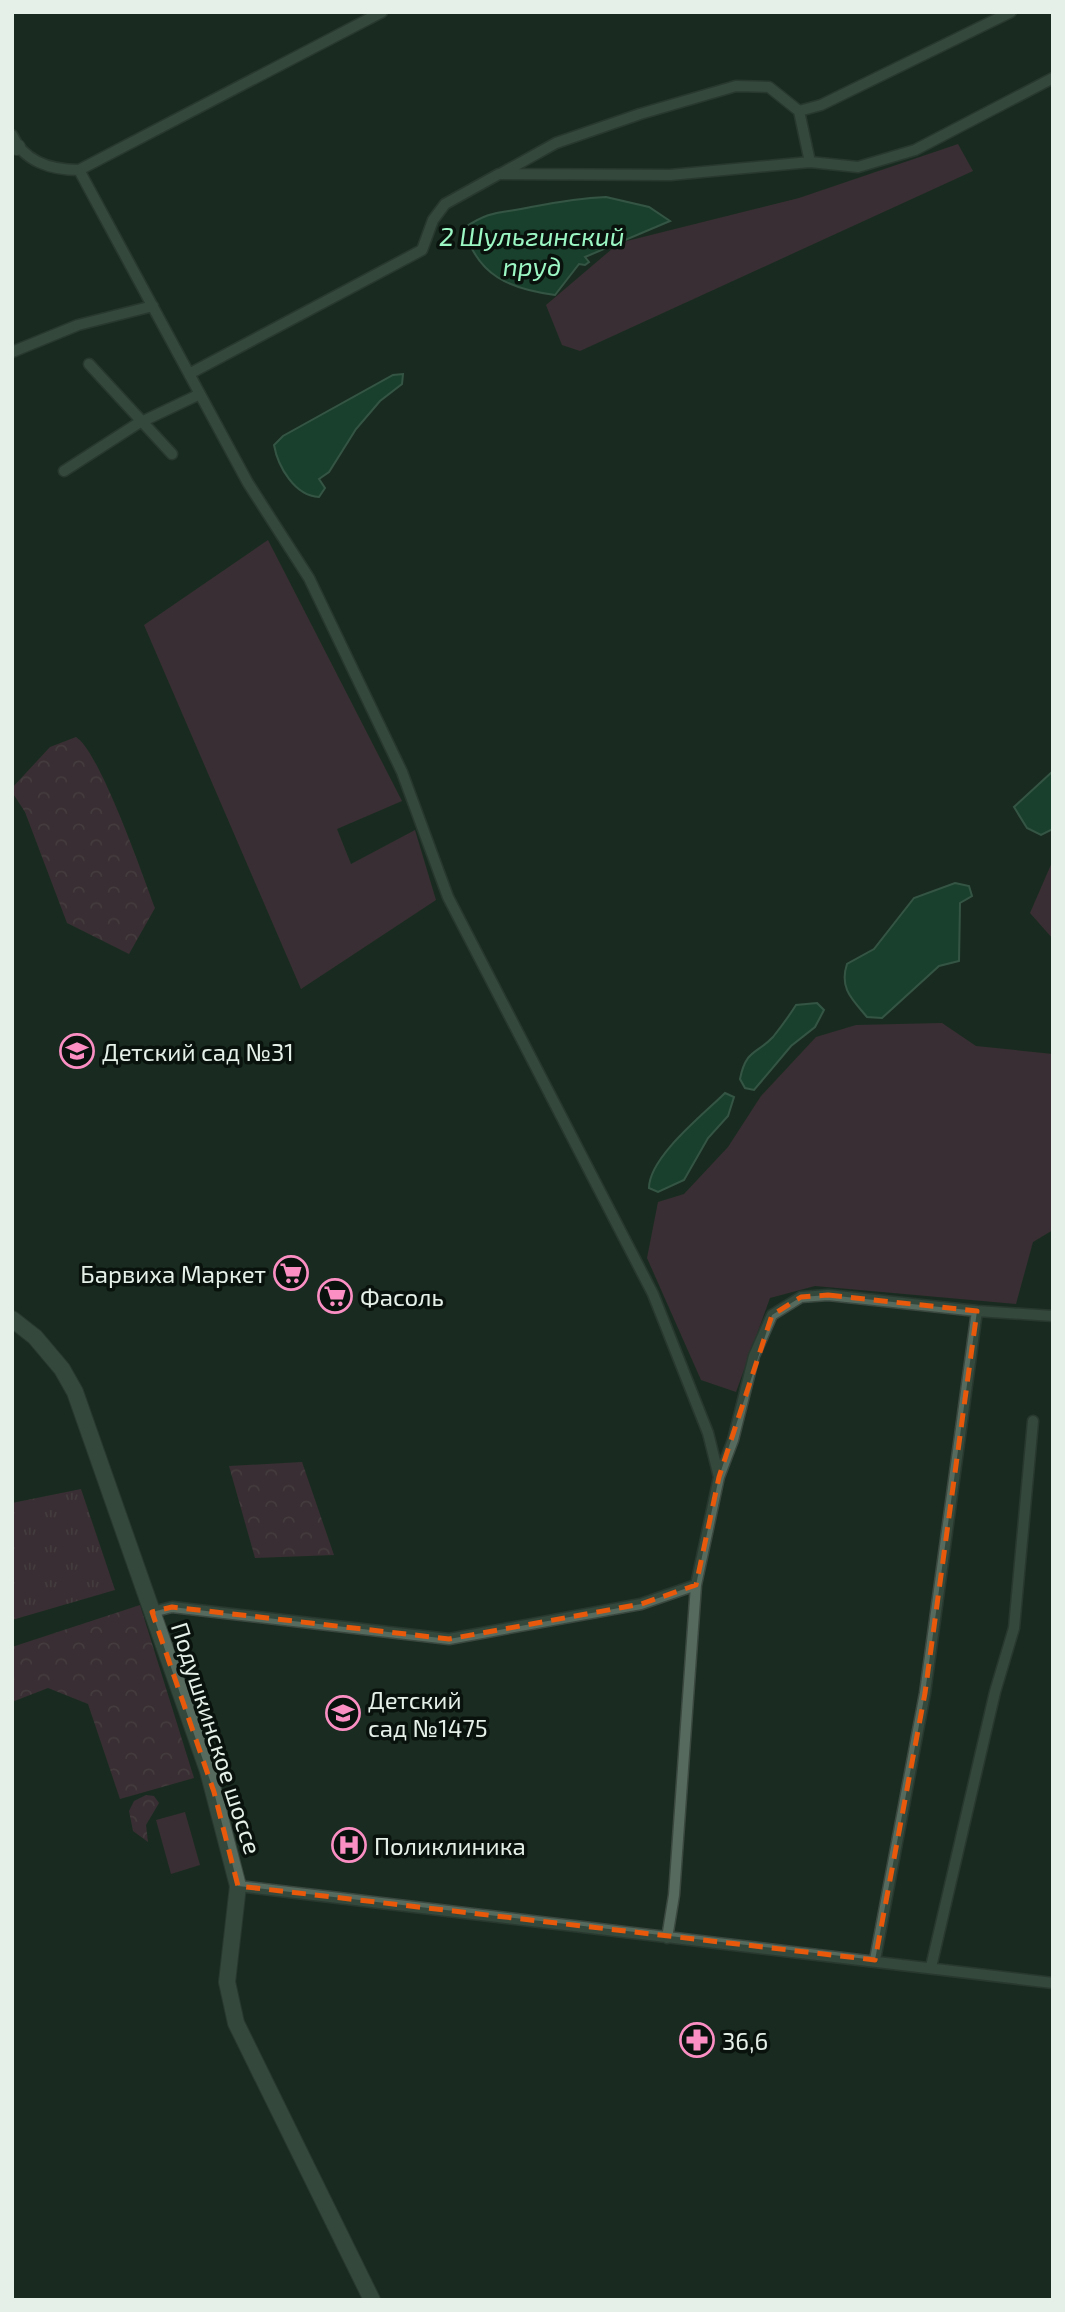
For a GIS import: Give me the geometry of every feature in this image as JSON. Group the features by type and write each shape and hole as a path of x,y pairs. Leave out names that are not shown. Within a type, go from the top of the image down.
{"main road":[{"name":"Подушкинское шоссе","path":"12,1319 35,1337 62,1369 75,1392 208,1770 238,1886 227,1982 236,2023 372,2300"}],"street":[{"path":"14,142 55,170 79,170 382,12"},
{"path":"799,111 821,105 1011,12"},
{"path":"499,174 670,175 810,162 858,167 915,150 1053,78"},
{"path":"189,374 422,250 433,220 445,204 556,143 640,114 736,86 769,87 799,111 810,162"},
{"path":"79,170 248,483 309,578 402,772 448,897 653,1294 708,1433 719,1477"},
{"path":"12,352 78,325 153,306"},
{"path":"89,364 172,454"},
{"path":"64,471 141,421 200,394"},
{"path":"667,1938 674,1895 696,1585 719,1477 733,1440 754,1356 772,1315 801,1297 828,1295 977,1311 1053,1315"},
{"path":"876,1960 925,1692 977,1311"},
{"path":"931,1967 995,1692 1014,1628 1033,1422"},
{"path":"152,1612 172,1608 449,1639 641,1604 696,1585"},
{"path":"238,1886 1053,1983"}],"highlighted area":[{"path":"828,1295 977,1311 925,1693 875,1960 238,1886 214,1792 152,1612 172,1607 449,1639 641,1604 696,1585 719,1477 772,1315 801,1297"}],"green space":[{"path":"958,144 973,171 580,351 562,345 546,305 619,243 799,198"},
{"path":"268,540 402,801 337,829 351,864 415,830 436,900 301,989 144,625"},
{"path":"76,737 86,747 108,789 155,908 129,954 67,923 25,812 12,792 12,788 50,747"},
{"path":"1053,860 1053,939 1030,913"},
{"path":"942,1023 976,1046 1053,1054 1053,1230 1033,1242 1016,1304 815,1286 770,1298 736,1392 701,1380 647,1258 658,1202 684,1194 728,1147 761,1096 816,1037 856,1025"},
{"path":"302,1462 334,1555 255,1558 229,1466"},
{"path":"81,1489 115,1590 12,1620 12,1503"},
{"path":"140,1605 194,1778 120,1799 88,1704 48,1688 12,1702 12,1647"},
{"path":"146,1795 154,1796 159,1803 146,1825 148,1842 133,1831 129,1811 134,1801"},
{"path":"185,1812 200,1865 171,1874 156,1820"}],"water":[{"name":"2 Шульгинский пруд","path":"606,197 649,207 670,221 585,257 589,262 585,265 579,264 555,295 510,284 487,269 477,258 464,228 496,213 568,200"},
{"path":"403,374 402,384 380,401 356,429 329,472 319,479 325,488 319,497 302,492 295,486 279,462 274,445 283,436 393,375"},
{"path":"1053,771 1053,829 1041,835 1027,828 1014,807"},
{"path":"955,883 969,886 972,896 960,903 959,961 939,966 882,1018 867,1017 848,993 845,980 847,964 874,949 914,898"},
{"path":"817,1003 824,1010 815,1027 791,1046 754,1090 745,1088 740,1079 749,1057 773,1037 796,1005"},
{"path":"725,1093 734,1097 728,1116 708,1138 684,1180 658,1192 649,1188 651,1176 668,1150"}],"place":[{"name":"Детский сад №31","path":"77,1051"},
{"name":"Барвиха Маркет","path":"291,1273"},
{"name":"Фасоль","path":"335,1296"},
{"name":"Детский сад №1475","path":"343,1713"},
{"name":"Поликлиника","path":"349,1845"},
{"name":"36,6","path":"697,2040"}]}
